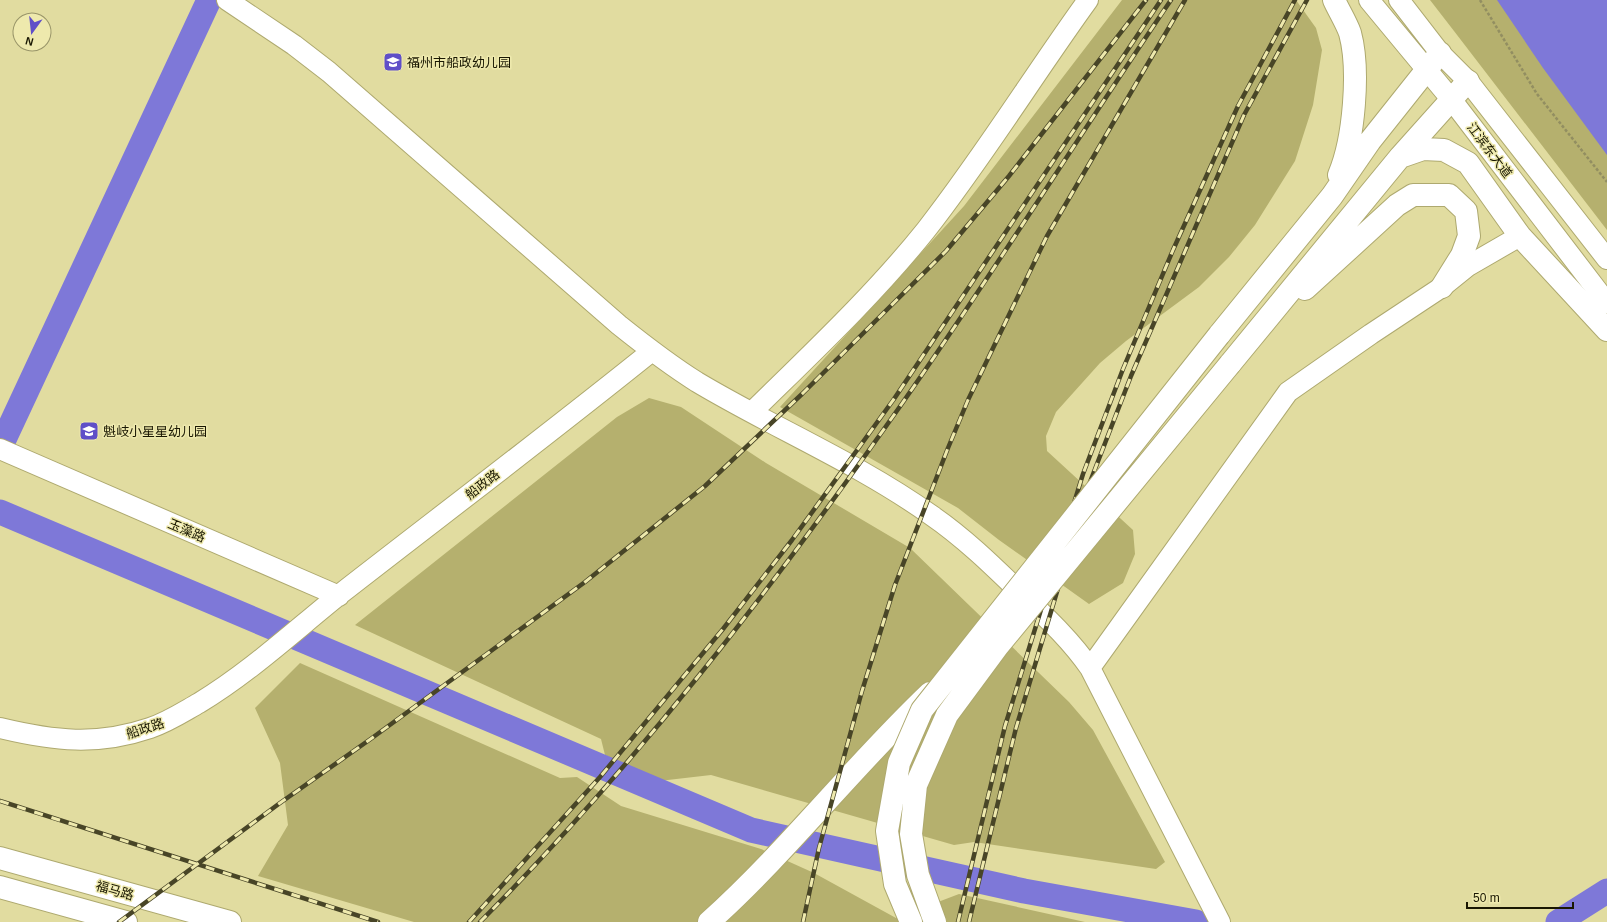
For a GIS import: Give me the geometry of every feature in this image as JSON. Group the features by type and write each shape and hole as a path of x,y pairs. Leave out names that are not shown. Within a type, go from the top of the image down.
{"main road":[{"path":"1329,200 1344,164 1354,103 1354,67 1350,33 1334,0"},
{"path":"903,922 895,884 887,831 898,763 922,710 1219,335 1329,200 1370,141 1433,61"},
{"path":"935,922 918,875 911,834 916,785 947,714 998,646 1400,157 1468,81"},
{"path":"1400,157 1423,149 1444,150 1468,163 1520,236 1607,330"},
{"path":"1258,331 1397,205 1413,195 1449,195 1466,211 1469,236 1462,255 1442,287"},
{"path":"709,922 742,892 893,729 950,675"},
{"name":"福马路","path":"0,858 230,922"},
{"path":"895,884 910,922"},
{"path":"0,887 126,922"}],"street":[{"path":"752,412 860,303 925,231 978,162 1088,0"},
{"name":"江滨东大道","path":"1369,0 1433,61 1451,99 1607,303"},
{"path":"1399,0 1433,61 1468,81 1607,259"},
{"path":"234,5 294,45 330,72 619,325 652,351 698,382 883,484 937,520 990,563 1080,653 1090,668 1220,922"},
{"path":"1090,668 1288,392 1442,287 1468,266 1520,236"},
{"name":"船政路","path":"0,728 43,737 80,741 131,734 175,717 227,684 271,652 339,596 652,351"},
{"name":"玉藻路","path":"0,449 339,596"}],"path":[{"path":"1480,0 1537,94 1607,182"}],"shaded area":[{"path":"1122,0 1296,0 1316,28 1322,50 1313,105 1295,161 1255,225 1229,257 1199,287 1126,341 1100,363 1056,412 1046,436 1047,451 1133,530 1135,554 1123,583 1089,604 999,540 958,508 780,407 964,206"},
{"path":"1430,0 1607,0 1607,230 1454,31"},
{"path":"1497,0 1607,0 1607,155 1543,68"},
{"path":"649,398 681,407 766,463 910,548 1069,702 1093,730 1165,862 1156,869 974,842 954,845 711,775 659,781 605,755 601,739 355,625 617,417"},
{"path":"300,663 560,778 577,777 621,806 761,849 814,873 896,918 959,894 1085,922 414,922 258,876 288,825 280,763 255,708"}],"waterway":[{"path":"0,448 209,0"},
{"path":"0,512 751,830 1024,891 1196,922"},
{"path":"1558,922 1607,891"}],"railway":[{"path":"119,922 280,803 372,738 585,582 705,486 802,394 946,251 1009,176 1146,0"},
{"path":"469,922 600,777 723,629 792,540 894,399 1161,0"},
{"path":"480,922 538,862 594,800 648,737 753,607 853,473 936,355 1171,0"},
{"path":"803,922 819,848 862,691 895,585 948,448 968,400 1047,236 1185,0"},
{"path":"958,922 1005,726 1083,474 1123,369 1173,250 1238,106 1295,0"},
{"path":"969,922 1016,728 1090,482 1131,376 1244,115 1307,0"},
{"path":"0,801 378,922"}],"place":[{"name":"福州市船政幼儿园","path":"393,62"},
{"name":"魁岐小星星幼儿园","path":"89,431"}]}
